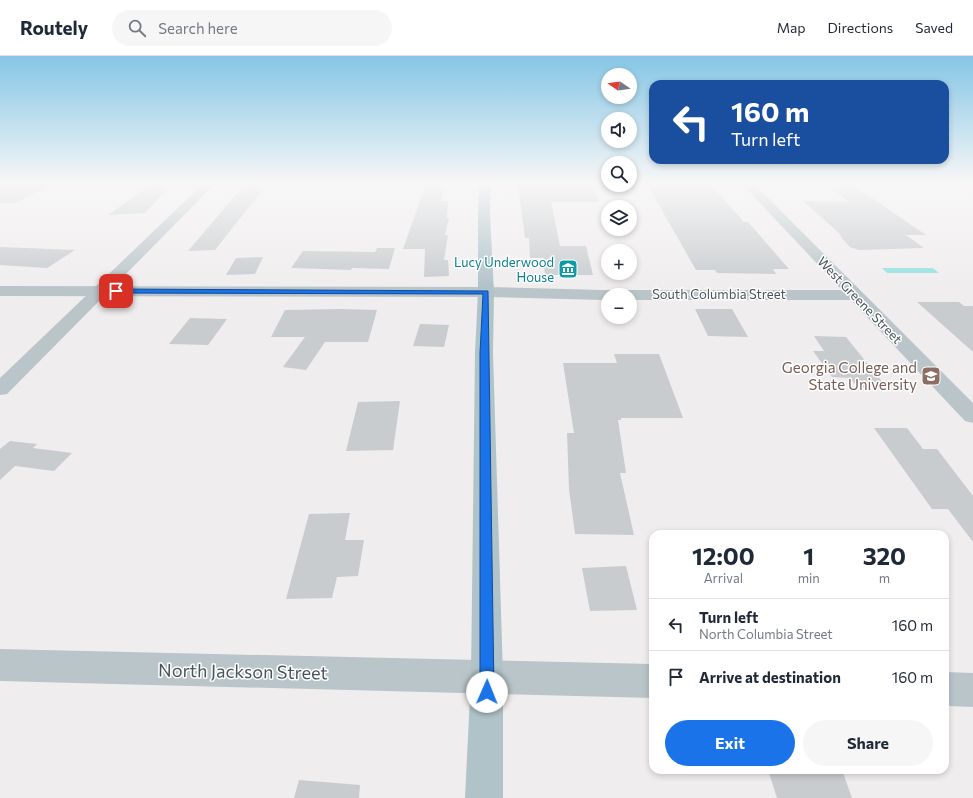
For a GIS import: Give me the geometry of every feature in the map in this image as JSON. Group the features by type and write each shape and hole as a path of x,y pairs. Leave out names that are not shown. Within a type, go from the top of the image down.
{"main road":[{"path":"484,219 486,292 484,353 487,676 484,798"}],"street":[{"path":"0,389 174,219"},
{"name":"West Greene Street","path":"782,219 973,416"},
{"name":"South Columbia Street","path":"0,291 486,292 603,295 856,295"},
{"name":"North Jackson Street","path":"0,665 649,681"},
{"path":"949,689 973,690"}],"water":[{"path":"882,268 933,268 939,273 887,273"}],"building":[{"path":"216,219 240,219 215,250 188,251"},
{"path":"414,219 449,219 445,235 448,235 444,260 448,260 449,276 424,277 425,249 403,249"},
{"path":"522,219 554,219 560,246 586,246 593,275 545,275 543,258 530,258 529,238 525,238"},
{"path":"667,219 741,219 744,222 748,222 789,269 773,269 776,274 717,273 715,270 696,270"},
{"path":"823,219 902,219 926,235 906,235 924,248 859,250 850,247 840,234"},
{"path":"0,247 75,250 47,268 0,265"},
{"path":"377,248 395,248 389,269 352,268 351,270 291,268 303,251 375,252"},
{"path":"263,257 255,274 226,275 236,258"},
{"path":"917,302 959,302 964,306 973,306 973,352"},
{"path":"695,309 732,309 748,337 708,336"},
{"path":"285,310 377,310 368,342 325,342 306,370 283,367 305,337 271,337"},
{"path":"190,318 227,319 208,345 169,344"},
{"path":"420,324 449,325 444,347 413,346"},
{"path":"814,336 846,337 888,389 858,388 850,378 832,377 813,351 824,351"},
{"path":"614,354 659,354 683,418 621,418 621,420 618,420 626,473 620,473 634,535 575,534 569,489 567,433 574,433 563,363 617,363"},
{"path":"400,401 393,450 346,451 358,402"},
{"path":"874,428 907,428 923,449 937,449 973,496 973,542 948,509 932,509"},
{"path":"10,441 37,444 33,448 72,453 54,471 15,466 0,480 0,449"},
{"path":"350,513 345,540 364,540 358,576 337,577 332,598 286,599 309,514"},
{"path":"626,566 637,610 590,611 582,568"},
{"path":"769,774 843,774 852,798 777,798"},
{"path":"299,780 360,785 359,798 294,798"}],"place":[{"name":"Lucy Underwood House","path":"568,269"},
{"name":"Georgia College and State University","path":"931,376"}],"route":[{"path":"116,291 486,292 484,353 487,692"}]}
